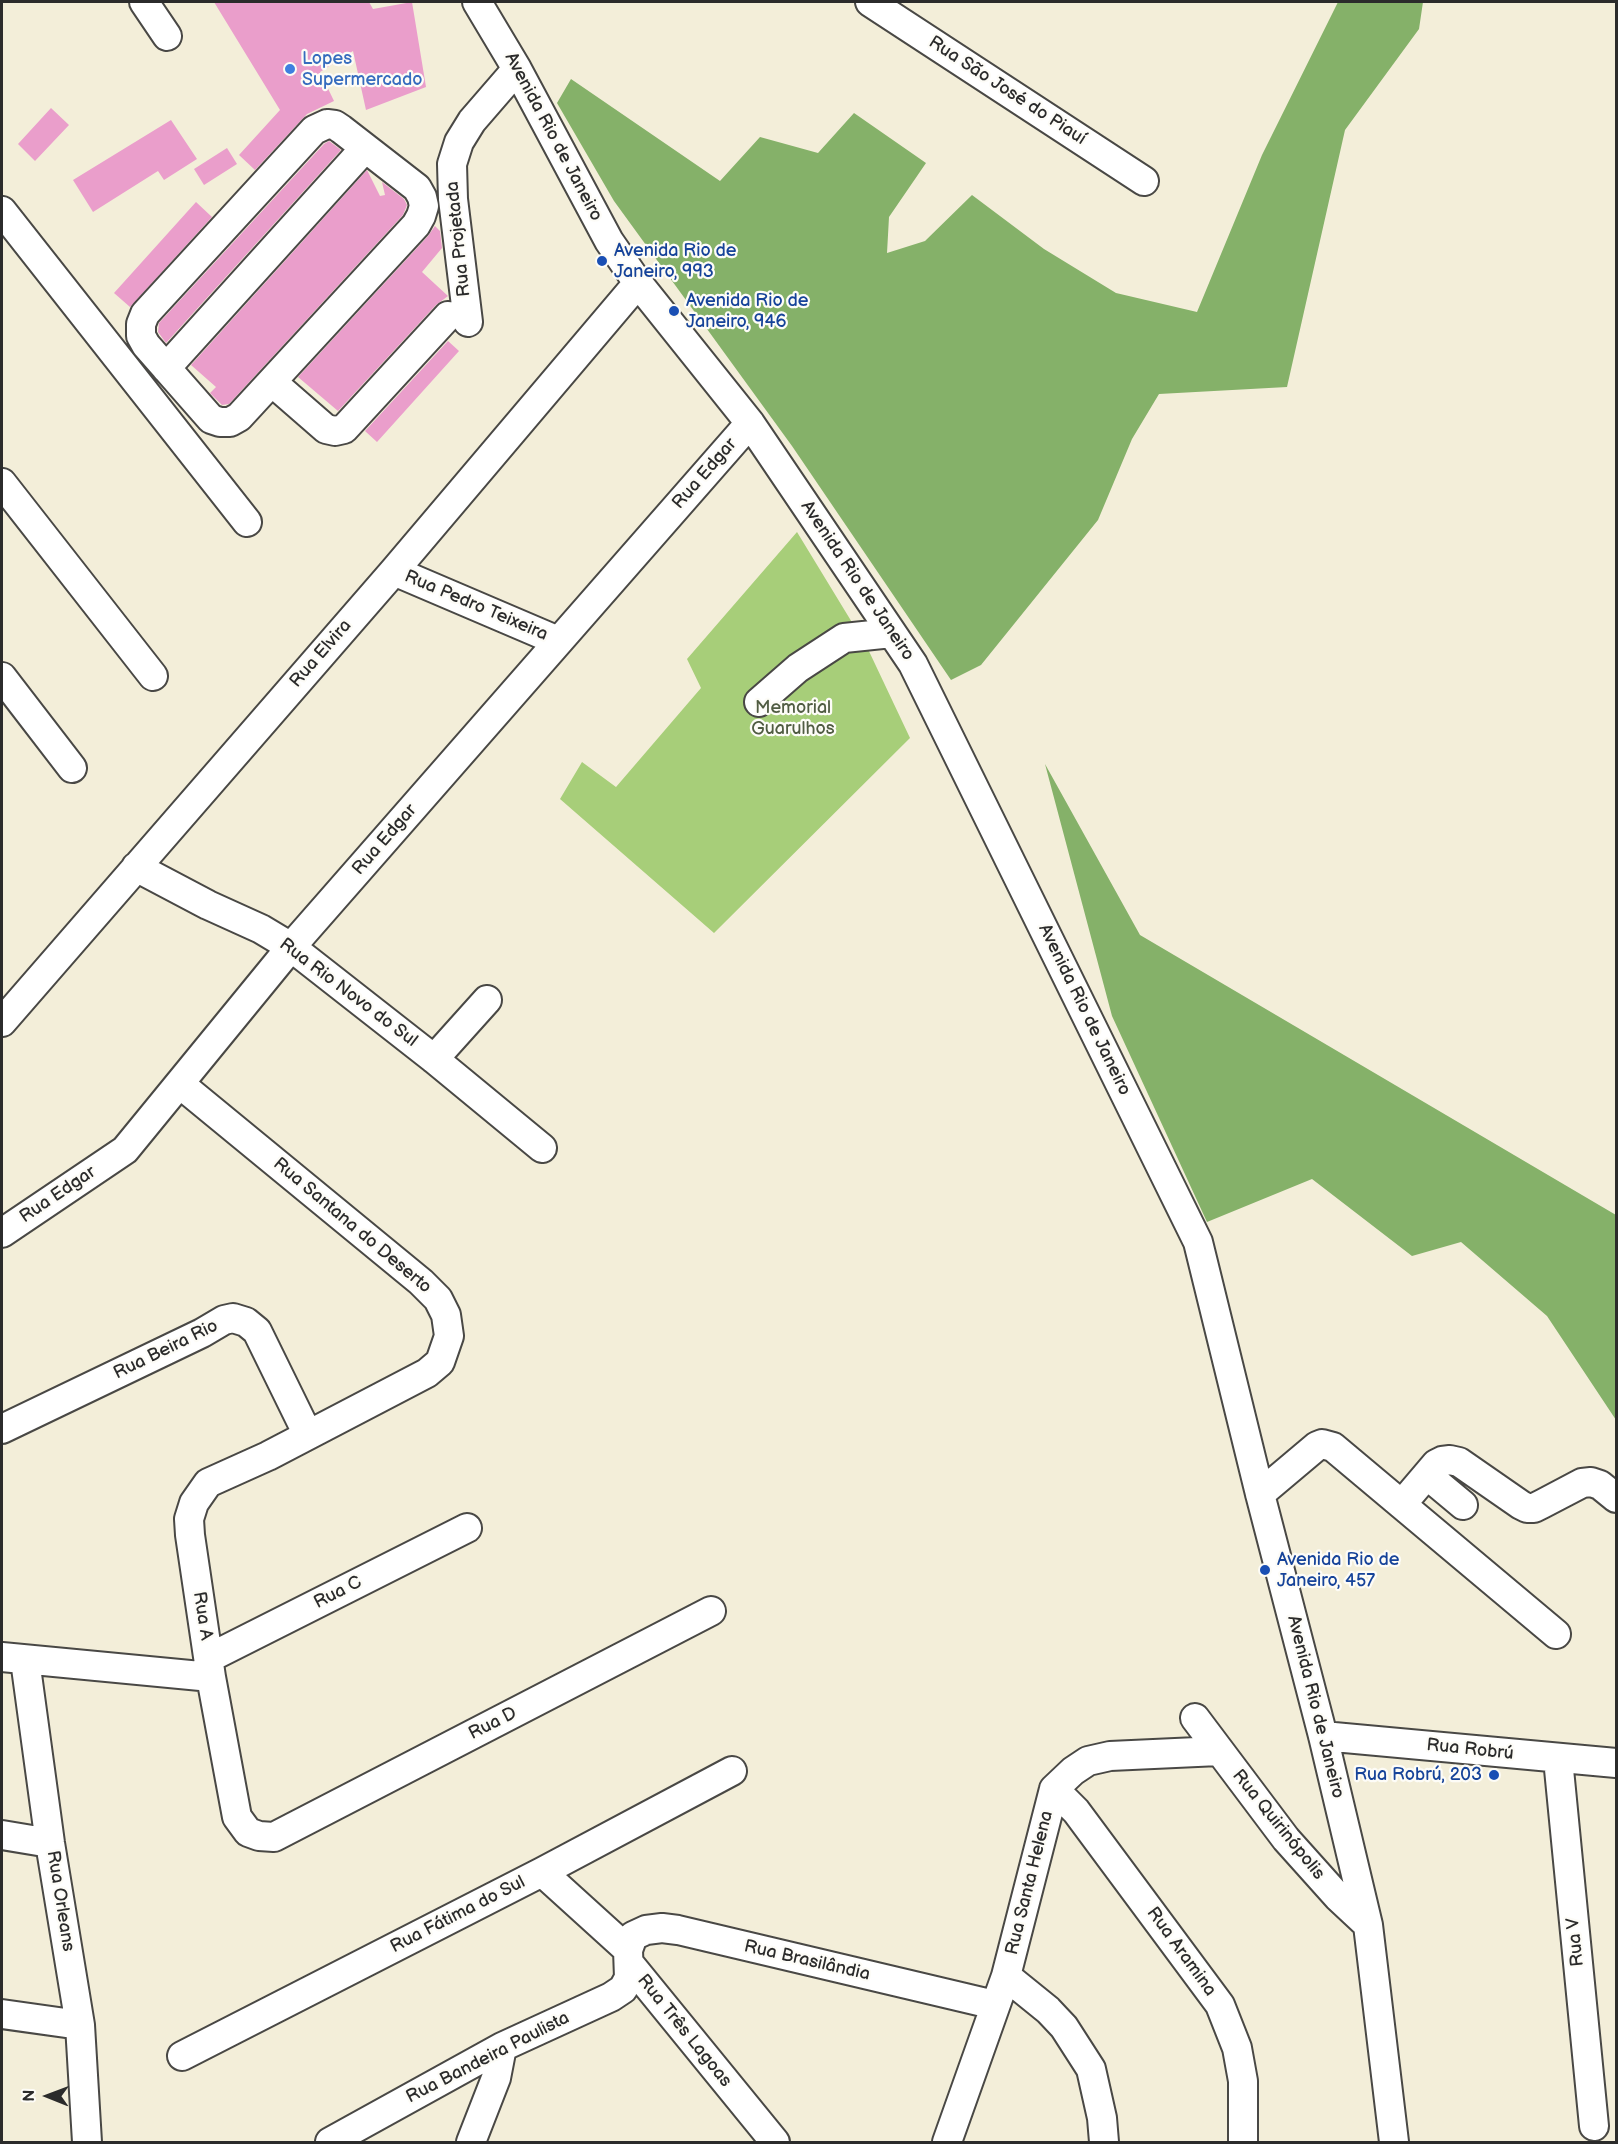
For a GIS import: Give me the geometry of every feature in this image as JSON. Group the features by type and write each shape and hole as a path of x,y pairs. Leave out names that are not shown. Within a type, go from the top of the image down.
{"street":[{"path":"144,2 167,36"},
{"name":"Avenida Rio de Janeiro","path":"477,2 517,69 609,241 638,283 750,423 913,664 1198,1242 1323,1736 1368,1925 1394,2142"},
{"name":"Rua São José do Piauí","path":"870,2 1144,181"},
{"name":"Rua Projetada","path":"272,381 326,429 335,431 344,429 458,319 452,164 459,142 472,121 517,69"},
{"path":"327,124 335,125 417,188 424,206 416,225 239,417 230,422 211,419 146,345 141,336 141,324 145,314 315,130 327,124"},
{"path":"166,368 365,148"},
{"path":"424,206 453,199"},
{"path":"2,211 247,522"},
{"name":"Rua Elvira","path":"2,1022 394,571 638,283"},
{"name":"Rua Edgar","path":"2,1233 125,1150 291,947 750,423"},
{"path":"2,483 153,676"},
{"name":"Rua Pedro Teixeira","path":"394,571 558,640"},
{"path":"759,702 798,668 844,638 892,633"},
{"path":"2,677 72,768"},
{"name":"Rua Rio Novo do Sul","path":"136,867 208,905 261,929 291,947 434,1059 542,1148"},
{"path":"434,1059 487,1000"},
{"name":"Rua Santana do Deserto","path":"180,1084 421,1282 438,1299 446,1315 449,1336 440,1362 427,1373 308,1435"},
{"name":"Rua Beira Rio","path":"2,1429 202,1333 224,1320 233,1318 246,1322 257,1331 308,1435"},
{"name":"Rua A","path":"274,1837 259,1836 248,1832 237,1817 210,1667 189,1519 194,1503 208,1483 308,1435"},
{"path":"1260,1494 1322,1444 1333,1447 1556,1634"},
{"path":"1402,1504 1442,1461 1459,1462 1527,1508 1534,1508 1582,1483 1592,1482 1600,1485 1617,1498"},
{"path":"1427,1475 1463,1505"},
{"name":"Rua C","path":"210,1667 467,1528"},
{"name":"Rua D","path":"274,1837 711,1611"},
{"path":"13,1658 210,1667"},
{"name":"Rua Orleans","path":"13,1658 50,1843 80,2025 87,2142"},
{"name":"Rua Quirinópolis","path":"1195,1718 1286,1839 1338,1897 1368,1925"},
{"name":"Rua Robrú","path":"1323,1736 1617,1763"},
{"name":"Rua Santa Helena","path":"947,2142 1006,1976 1054,1789 1072,1771 1088,1761 1110,1756 1219,1751"},
{"name":"Rua V","path":"1558,1759 1594,2126"},
{"name":"Rua Fátima do Sul","path":"182,2056 542,1872 732,1771"},
{"name":"Rua Aramina","path":"1054,1789 1076,1811 1220,2005 1237,2048 1243,2080 1244,2142"},
{"path":"2,1835 50,1843"},
{"name":"Rua Três Lagoas","path":"542,1872 629,1957 775,2142"},
{"name":"Rua Brasilândia","path":"629,1957 633,1936 646,1930 662,1928 678,1930 996,2005"},
{"name":"Rua Bandeira Paulista","path":"330,2142 502,2047 611,1997 622,1989 629,1978 629,1957"},
{"path":"1006,1976 1065,2027 1091,2069 1102,2118 1104,2142"},
{"path":"2,2014 80,2025"},
{"path":"471,2142 496,2078 502,2047"}],"green space":[{"path":"1338,2 1423,2 1419,29 1345,130 1287,387 1159,394 1132,439 1098,520 981,665 951,680 792,446 614,201 557,103 571,79 720,181 760,137 818,153 854,113 926,163 889,217 887,253 925,241 972,195 1044,249 1116,293 1197,312 1262,155"},
{"name":"Memorial Guarulhos","path":"797,532 867,647 910,738 714,933 560,799 582,762 616,787 701,688 687,659"},
{"path":"1045,764 1140,935 1616,1215 1616,1420 1547,1316 1461,1242 1412,1256 1312,1179 1207,1222 1112,1016"}],"building":[{"name":"Lopes Supermercado","path":"214,2 369,2 373,9 412,2 426,87 366,110 353,51 320,72 334,101 307,114 255,170 239,155 280,110"},
{"path":"51,108 69,125 35,161 18,144"},
{"path":"171,120 197,159 164,180 158,171 93,212 73,180"},
{"path":"329,141 341,150 166,343 158,332 159,323"},
{"path":"227,148 237,164 204,185 194,169"},
{"path":"367,170 380,196 385,195 382,182 404,199 407,205 403,215 229,404 222,405 210,393 216,387 191,365"},
{"path":"196,202 212,217 130,307 114,293"},
{"path":"435,226 440,231 442,248 422,272 448,296 436,305 338,411 298,377"},
{"path":"448,341 459,351 377,442 365,431"}],"place":[{"name":"Lopes Supermercado","path":"290,69"},
{"name":"Avenida Rio de Janeiro, 993","path":"602,261"},
{"name":"Avenida Rio de Janeiro, 946","path":"674,311"},
{"name":"Avenida Rio de Janeiro, 457","path":"1265,1570"},
{"name":"Rua Robrú, 203","path":"1494,1775"}]}
